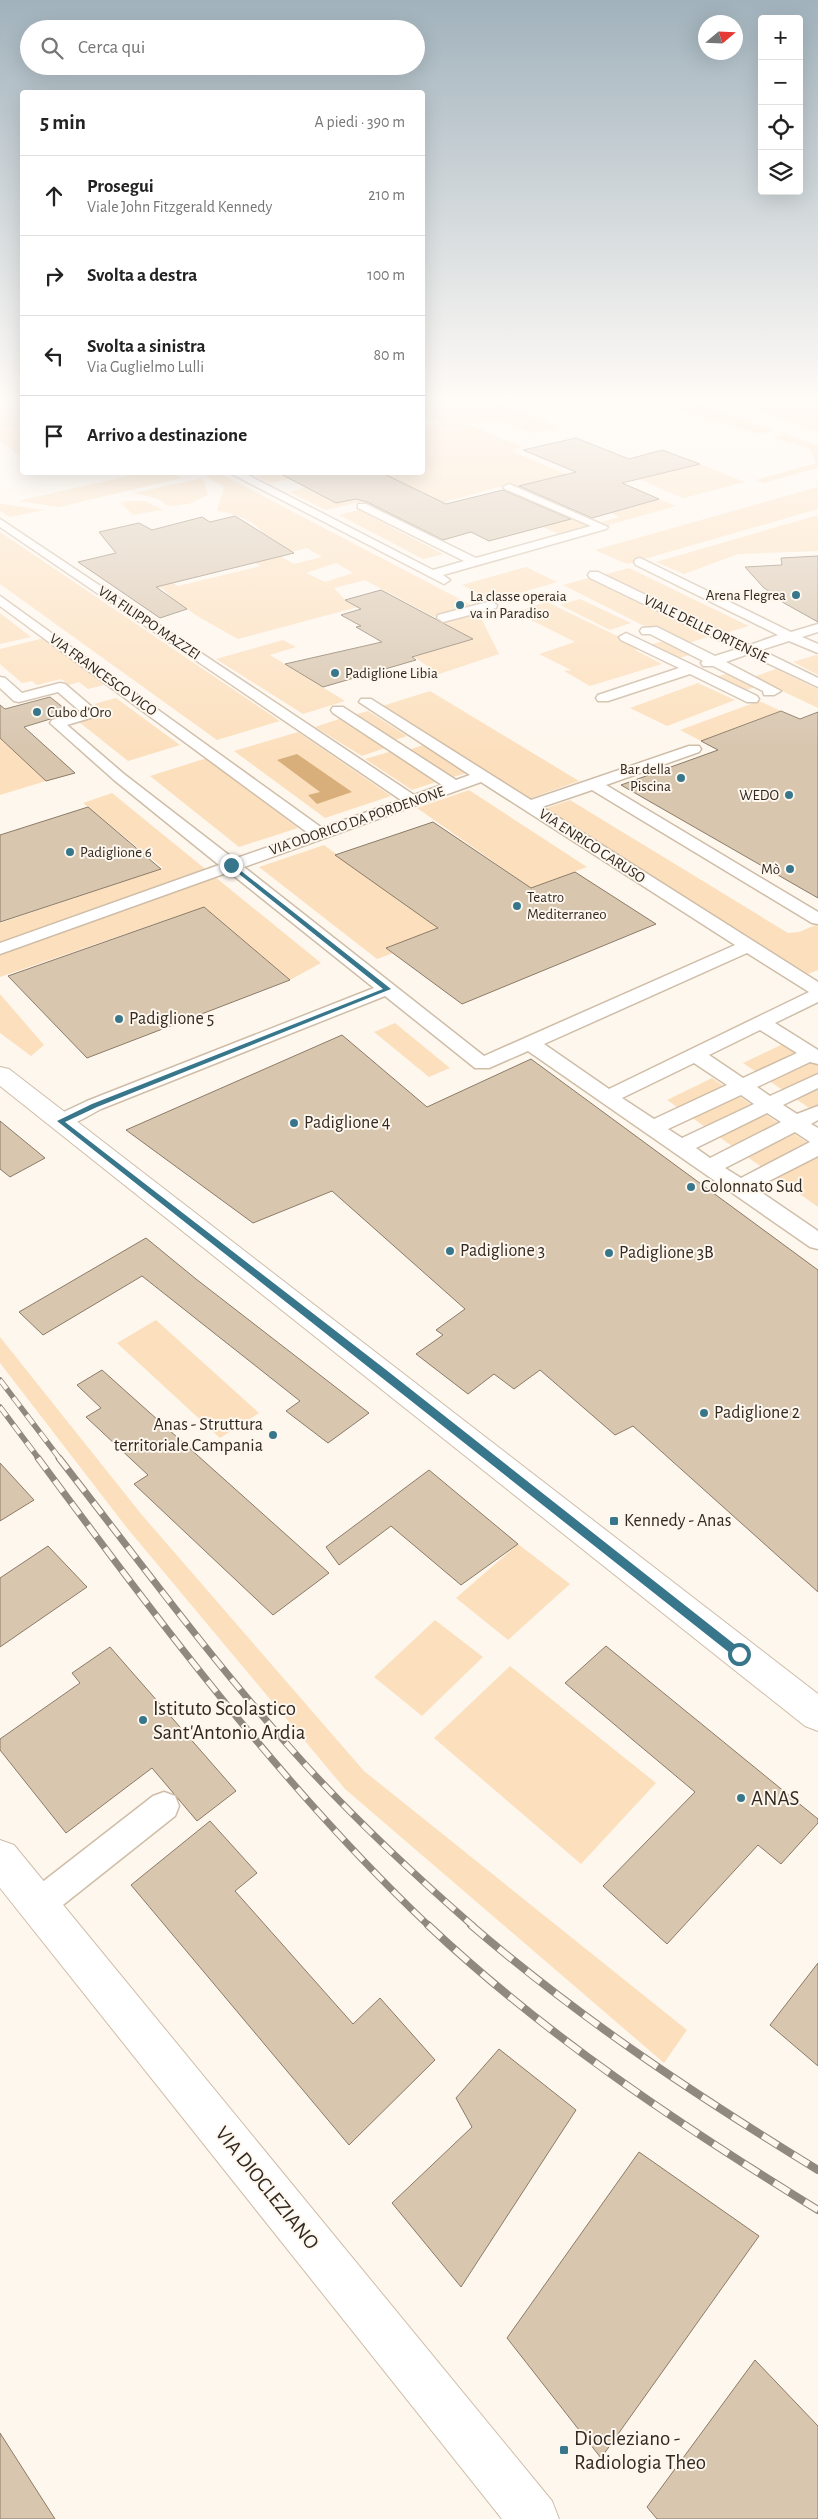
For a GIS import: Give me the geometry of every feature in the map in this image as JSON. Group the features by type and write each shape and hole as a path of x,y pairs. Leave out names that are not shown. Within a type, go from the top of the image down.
{"main road":[{"path":"0,1074 818,1715"},
{"name":"VIA DIOCLEZIANO","path":"0,1858 534,2519"}],"street":[{"path":"318,516 452,584"},
{"path":"381,516 474,562"},
{"path":"432,574 602,527 575,516"},
{"name":"VIA FILIPPO MAZZEI","path":"0,522 413,801"},
{"path":"640,562 818,649"},
{"name":"VIALE DELLE ORTENSIE","path":"594,575 818,683"},
{"name":"VIA FRANCESCO VICO","path":"0,600 320,834"},
{"path":"443,618 490,605"},
{"path":"603,698 748,649 818,628"},
{"path":"701,665 636,634 652,630 701,665 774,691 760,696 701,665"},
{"path":"0,681 20,698 60,687 92,713 56,723 119,777 482,1064 531,1044 748,946"},
{"path":"76,700 119,688"},
{"name":"VIA ENRICO CARUSO","path":"366,702 818,990"},
{"path":"338,710 454,786"},
{"path":"529,806 694,749"},
{"name":"VIA ODORICO DA PORDENONE","path":"0,949 482,776"},
{"path":"594,784 818,919"},
{"path":"60,1121 94,1105 387,989"},
{"path":"608,1097 818,995"},
{"path":"762,1023 815,1056"},
{"path":"531,1044 739,1188 808,1224 818,1242"},
{"path":"696,1054 818,1138"},
{"path":"653,1128 742,1086 815,1056"},
{"path":"681,1148 818,1080"},
{"path":"709,1167 818,1112"},
{"path":"739,1188 818,1147"},
{"path":"38,1905 164,1806"}],"shaded area":[{"path":"236,516 300,516 473,606 434,617 365,580 334,588 345,600 358,607 238,639 188,610 162,588 145,592 136,562 178,586 261,566 220,542 262,532 254,524","holes":["307,548 322,557 294,564 278,555","336,563 353,573 325,582 306,573"]},
{"path":"340,516 370,516 443,554 423,559"},
{"path":"536,516 567,516 594,527 564,536 521,518"},
{"path":"617,516 642,516 608,525 601,522 620,517"},
{"path":"717,516 795,516 627,564 595,550"},
{"path":"818,516 818,551 738,554 684,574 656,562"},
{"path":"0,532 280,721 217,740 0,584"},
{"path":"526,567 557,582 493,601 462,585"},
{"path":"629,568 749,626 722,634 603,575"},
{"path":"588,578 708,637 682,645 696,653 676,659 650,645 670,639 563,585"},
{"path":"580,599 631,623 610,630 560,605"},
{"path":"547,602 642,648 635,650 662,664 590,686 564,671 571,670 539,654 575,642 515,612"},
{"path":"478,612 499,654 439,674 414,657 473,639 442,622"},
{"path":"0,613 31,637 0,644"},
{"path":"44,638 104,685 88,689 79,682 69,685 61,679 37,685 32,681 22,683 0,664 0,649"},
{"path":"283,640 296,647 270,655 345,701 303,714 216,659"},
{"path":"818,656 818,675 793,662"},
{"path":"776,669 818,689 818,708 753,677"},
{"path":"732,672 760,685 741,692 713,678"},
{"path":"698,683 735,700 667,726 630,708"},
{"path":"430,691 579,781 523,801 376,708"},
{"path":"116,698 180,745 128,761 79,722 106,714 94,704"},
{"path":"759,701 781,711 701,741 680,730"},
{"path":"368,711 407,736 389,742 350,716"},
{"path":"342,718 388,747 362,756 315,727"},
{"path":"298,732 391,796 325,818 234,751"},
{"path":"0,738 46,781 0,795"},
{"path":"423,745 467,773 450,778 406,751"},
{"path":"392,751 439,781 412,790 365,759"},
{"path":"297,754 352,792 317,804 308,795 320,792 277,760"},
{"path":"207,758 298,828 239,847 150,776"},
{"path":"469,790 587,867 531,888 417,808"},
{"path":"112,793 321,963 290,980 204,907 0,977 0,923 163,868 83,803"},
{"path":"570,800 788,933 799,932 818,924 818,970 808,974 544,809"},
{"path":"324,845 438,928 387,948 393,953 377,959 259,867"},
{"path":"0,994 44,1045 31,1056 0,1033"},
{"path":"395,1023 450,1068 429,1077 374,1032"},
{"path":"787,1042 818,1062 818,1114 743,1063"},
{"path":"712,1078 818,1150 818,1207 667,1100"},
{"path":"156,1320 259,1413 220,1438 117,1343"},
{"path":"0,1337 142,1515 364,1771 687,2030 664,2063 345,1789 127,1528 0,1363"},
{"path":"518,1544 570,1584 508,1640 456,1598"},
{"path":"435,1620 483,1657 422,1716 374,1677"},
{"path":"510,1666 656,1783 581,1864 434,1738"}],"building":[{"path":"235,516 294,553 156,587 187,609 160,618 78,562 116,553 99,532 139,523 152,530 202,517 210,522"},
{"path":"394,516 563,516 571,519 489,541 471,532 443,540"},
{"path":"586,516 601,516 592,518"},
{"name":"Arena Flegrea","path":"818,556 818,622 784,603 763,587 745,567 782,565 781,558"},
{"path":"381,590 473,639 412,657 416,660 323,687 285,664 382,642 356,627 361,626 341,615 361,609 345,600"},
{"path":"50,697 70,713 24,727 75,773 46,781 0,738 0,705 5,709"},
{"path":"781,711 800,719 818,712 818,898 621,785 718,750 701,741"},
{"name":"Padiglione 6","path":"88,807 161,869 0,922 0,835"},
{"name":"Teatro Mediterraneo","path":"433,822 531,888 575,872 656,924 462,1004 386,948 438,928 335,855"},
{"name":"Padiglione 5","path":"204,907 290,980 87,1058 8,976"},
{"path":"342,1035 427,1107 531,1059 818,1270 818,1592 633,1426 615,1435 540,1370 514,1389 494,1374 468,1394 416,1354 443,1335 436,1330 465,1309 332,1191 253,1223 126,1130"},
{"path":"0,1121 45,1158 10,1177 0,1169"},
{"path":"146,1238 369,1413 328,1443 286,1411 300,1401 142,1276 43,1335 19,1312"},
{"path":"102,1370 329,1573 273,1615 134,1484 148,1475 86,1417 101,1408 77,1385"},
{"path":"0,1463 34,1500 0,1521"},
{"path":"429,1470 518,1544 461,1585 391,1526 339,1565 326,1547"},
{"path":"48,1546 87,1587 0,1647 0,1578"},
{"name":"ANAS","path":"606,1646 818,1819 818,1823 781,1864 758,1845 667,1944 603,1886 695,1792 565,1683"},
{"path":"110,1647 236,1791 197,1821 152,1768 66,1833 0,1750 0,1739 80,1683 72,1673"},
{"path":"210,1821 257,1873 235,1891 353,2024 380,1998 435,2060 349,2145 131,1885"},
{"path":"818,1963 818,2066 770,2025"},
{"path":"499,2049 576,2110 461,2287 392,2203 472,2127 456,2098"},
{"path":"639,2152 759,2236 601,2458 507,2338"},
{"path":"755,2360 818,2426 818,2519 657,2519 647,2507"},
{"path":"0,2433 55,2519 0,2519"}],"railway":[{"path":"0,1380 60,1459"},
{"path":"0,1407 39,1459"},
{"path":"38,1458 223,1701 322,1817 428,1925"},
{"path":"59,1458 203,1644 262,1716 336,1797 380,1841 473,1926"},
{"path":"428,1925 473,1966 567,2042 665,2112 818,2210"},
{"path":"471,1925 596,2024 728,2114 818,2170"}],"place":[{"name":"Arena Flegrea","path":"796,595"},
{"name":"La classe operaia va in Paradiso","path":"460,605"},
{"name":"Padiglione Libia","path":"335,673"},
{"name":"Cubo d'Oro","path":"37,712"},
{"name":"Bar della Piscina","path":"681,778"},
{"name":"WEDO","path":"789,795"},
{"name":"Padiglione 6","path":"70,852"},
{"name":"Mò","path":"790,869"},
{"name":"Teatro Mediterraneo","path":"517,906"},
{"name":"Padiglione 5","path":"119,1019"},
{"name":"Padiglione 4","path":"294,1123"},
{"name":"Colonnato Sud","path":"691,1187"},
{"name":"Padiglione 3","path":"450,1251"},
{"name":"Padiglione 3B","path":"609,1253"},
{"name":"Padiglione 2","path":"704,1413"},
{"name":"Anas - Struttura territoriale Campania","path":"273,1435"},
{"name":"Kennedy - Anas","path":"614,1521"},
{"name":"Istituto Scolastico Sant'Antonio Ardia","path":"143,1720"},
{"name":"ANAS","path":"741,1798"},
{"name":"Diocleziano - Radiologia Theo","path":"564,2450"}],"route":[{"path":"231,865 387,989 94,1105 60,1121 382,1371 739,1654"}]}
